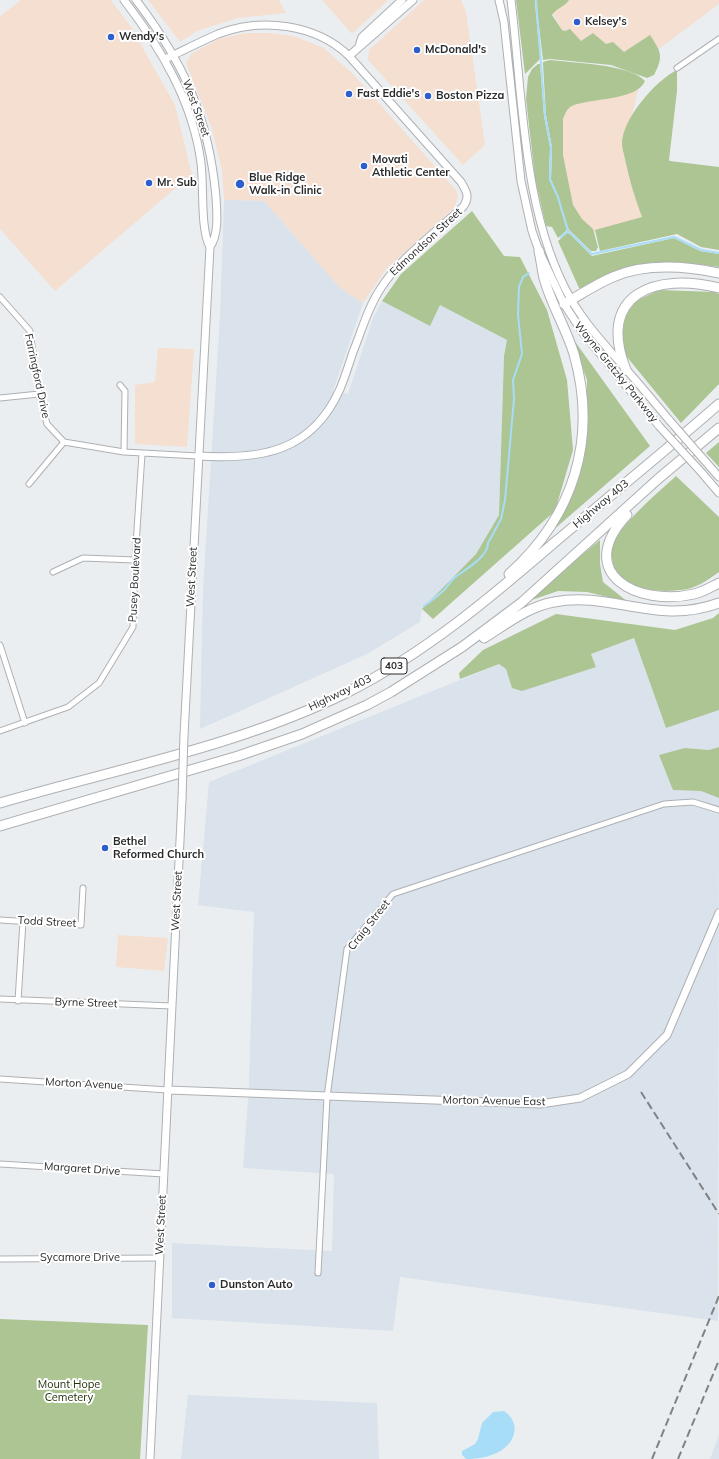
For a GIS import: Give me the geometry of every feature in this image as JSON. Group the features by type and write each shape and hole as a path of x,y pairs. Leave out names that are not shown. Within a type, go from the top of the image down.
{"highway":[{"path":"466,616 475,604 516,567 548,528 564,503 573,483 580,456 584,432 584,405 581,384 573,353 544,278 539,251"},
{"path":"568,302 612,277 643,268 668,268 719,273"},
{"path":"626,370 618,343 618,324 626,306 635,296 654,286 682,283 719,288"},
{"path":"690,429 719,396"},
{"name":"Highway 403","path":"0,803 178,754 237,736 301,712 347,692 392,668 466,616 719,404"},
{"name":"Highway 403","path":"0,826 231,758 302,734 385,696 418,677 462,647 521,603 658,480 719,428"},
{"path":"658,480 616,527 609,539 606,554 612,572 619,582 628,588 638,592 661,596 694,594 719,583"},
{"path":"462,647 479,641 541,605 553,602 590,600 654,611 674,612 690,611 719,603"}],"main road":[{"name":"West Street","path":"124,0 165,59 194,125 203,180 205,239 210,247"},
{"path":"359,46 362,37 402,0"},
{"path":"350,56 359,46 367,42 413,0"},
{"name":"Wayne Gretzky Parkway","path":"499,0 504,22 521,181 532,231 539,251 568,302 719,477"},
{"name":"Wayne Gretzky Parkway","path":"511,0 528,148 535,194 541,223 568,302 582,333 659,426 719,494"},
{"name":"West Street","path":"131,9 137,2 174,55 200,114 213,171 217,211 215,240 210,247 198,456 150,1459"},
{"name":"Edmondson Street","path":"165,59 219,34 246,27 271,25 297,29 324,37 337,45 350,56 461,182 468,195 467,201 391,272 381,287 371,303 340,389 320,421 300,439 270,453 235,457 198,456"},
{"name":"Morton Avenue East","path":"168,1090 540,1104 580,1098 628,1074 667,1035 719,913"}],"street":[{"path":"677,68 719,39"},
{"name":"Farringford Drive","path":"0,298 30,331 39,394 47,424 64,442"},
{"path":"120,386 125,391 124,452"},
{"path":"0,398 39,394"},
{"path":"29,484 64,442 142,454 198,456"},
{"name":"Pusey Boulevard","path":"0,731 68,707 98,683 133,628 135,560 142,454"},
{"path":"53,572 83,558 135,560"},
{"path":"0,645 25,723"},
{"name":"Craig Street","path":"318,1273 327,1097 348,950 393,894 664,804 693,802 719,810"},
{"name":"Todd Street","path":"0,920 81,925 83,888"},
{"path":"18,1001 23,921"},
{"name":"Byrne Street","path":"0,999 18,1001 172,1006"},
{"name":"Morton Avenue","path":"0,1079 168,1090"},
{"name":"Margaret Drive","path":"0,1164 164,1174"},
{"name":"Sycamore Drive","path":"0,1259 160,1258"}],"shaded area":[{"path":"21,0 111,0 131,27 175,105 194,184 178,186 55,291 0,229 0,16"},
{"path":"148,0 279,0 286,13 238,18 197,31 180,42"},
{"path":"322,0 388,0 352,34"},
{"path":"424,0 461,0 466,12 485,145 463,165 368,60 369,50"},
{"path":"552,0 719,0 719,4 651,55 570,46 553,14"},
{"path":"246,33 269,33 294,36 324,48 354,75 456,190 458,197 454,208 386,269 363,303 340,288 264,201 224,200 222,170 211,126 186,63 191,54 219,39"},
{"path":"639,86 625,144 645,222 580,236 567,192 555,109"},
{"path":"224,200 264,201 340,288 363,303 333,391 348,394 373,318 382,301 430,326 440,305 507,340 504,356 499,515 476,554 422,609 420,622 367,654 200,729 203,589 220,316"},
{"path":"158,348 194,349 187,447 135,444 135,385 155,382"},
{"path":"634,638 666,728 719,710 719,747 709,750 685,748 673,790 701,791 719,798 718,1321 400,1277 393,1331 172,1318 172,1243 332,1251 334,1174 243,1168 249,1086 254,912 198,905 209,782 499,664 506,668 512,688 596,666 591,654"},
{"path":"118,935 168,938 164,971 116,967"},
{"path":"188,1395 377,1403 379,1459 181,1459"},
{"path":"719,1435 719,1459 710,1459"}],"green space":[{"path":"516,0 535,0 540,59 525,74"},
{"path":"536,0 569,0 552,15 562,30 565,31 570,29 581,41 593,33 606,44 613,42 624,52 650,35 660,54 659,63 654,75 647,78 611,65 550,59 543,60"},
{"path":"550,60 586,63 614,68 638,75 645,81 633,92 623,96 580,103 572,106 567,110 563,119 563,155 573,205 582,219 593,229 598,247 596,251 591,251 569,230 551,180 552,148 546,115 543,64 543,62"},
{"path":"540,64 544,116 550,147 549,179 557,197 567,230 558,238 552,227 546,226 535,178 526,99 528,77 532,69"},
{"path":"677,70 677,91 669,160 719,167 719,250 701,247 677,234 600,251 595,230 642,217 630,181 623,149 622,144 624,134 634,112 650,91"},
{"path":"472,211 504,256 520,257 547,310 567,380 573,450 555,511 433,619 422,609 476,554 499,515 504,356 507,340 440,305 430,326 382,301 401,274"},
{"path":"567,233 570,234 592,256 674,238 700,251 719,254 719,267 675,262 648,263 624,270 584,289 579,288 558,241"},
{"path":"659,290 714,292 719,294 719,384 681,423 627,357 621,342 625,316 636,301"},
{"path":"571,336 650,446 551,532 559,519 583,462 587,421 587,380"},
{"path":"719,442 719,467 706,453"},
{"path":"676,476 719,517 719,572 701,584 686,589 660,591 638,587 621,577 615,569 612,558 612,549 615,540 639,510"},
{"path":"600,540 600,564 603,582 628,602 587,592 558,591 523,603"},
{"path":"719,613 719,710 666,728 634,638 591,654 596,667 522,691 512,688 506,669 499,664 460,679 459,673 483,650 556,614 675,630 713,618"},
{"path":"719,747 719,798 701,791 673,790 659,755 685,748 709,750"},
{"name":"Mount Hope Cemetery","path":"0,1319 148,1325 140,1459 0,1459"}],"water":[{"path":"504,1411 509,1415 514,1425 515,1430 511,1441 502,1450 489,1456 466,1459 462,1455 462,1451 475,1444 478,1439 482,1423 493,1412"}],"waterway":[{"path":"536,0 545,115 551,148 550,179 558,197 568,231 592,254 674,237 701,250 719,253"},
{"path":"561,237 568,231"},
{"path":"424,606 442,592 454,578 480,558 487,548 488,543 501,519 505,500 514,399 513,380 522,354 518,315 519,287 523,277 529,273"}],"railway":[{"path":"641,1092 719,1214"},
{"path":"652,1459 719,1296"},
{"path":"678,1459 719,1360"}],"place":[{"name":"Kelsey's","path":"577,22"},
{"name":"Wendy's","path":"111,37"},
{"name":"McDonald's","path":"417,50"},
{"name":"Fast Eddie's","path":"349,94"},
{"name":"Boston Pizza","path":"428,96"},
{"name":"Movati Athletic Center","path":"364,166"},
{"name":"Mr. Sub","path":"149,183"},
{"name":"Blue Ridge Walk-in Clinic","path":"240,184"},
{"name":"Bethel Reformed Church","path":"105,848"},
{"name":"Dunston Auto","path":"212,1285"}]}
